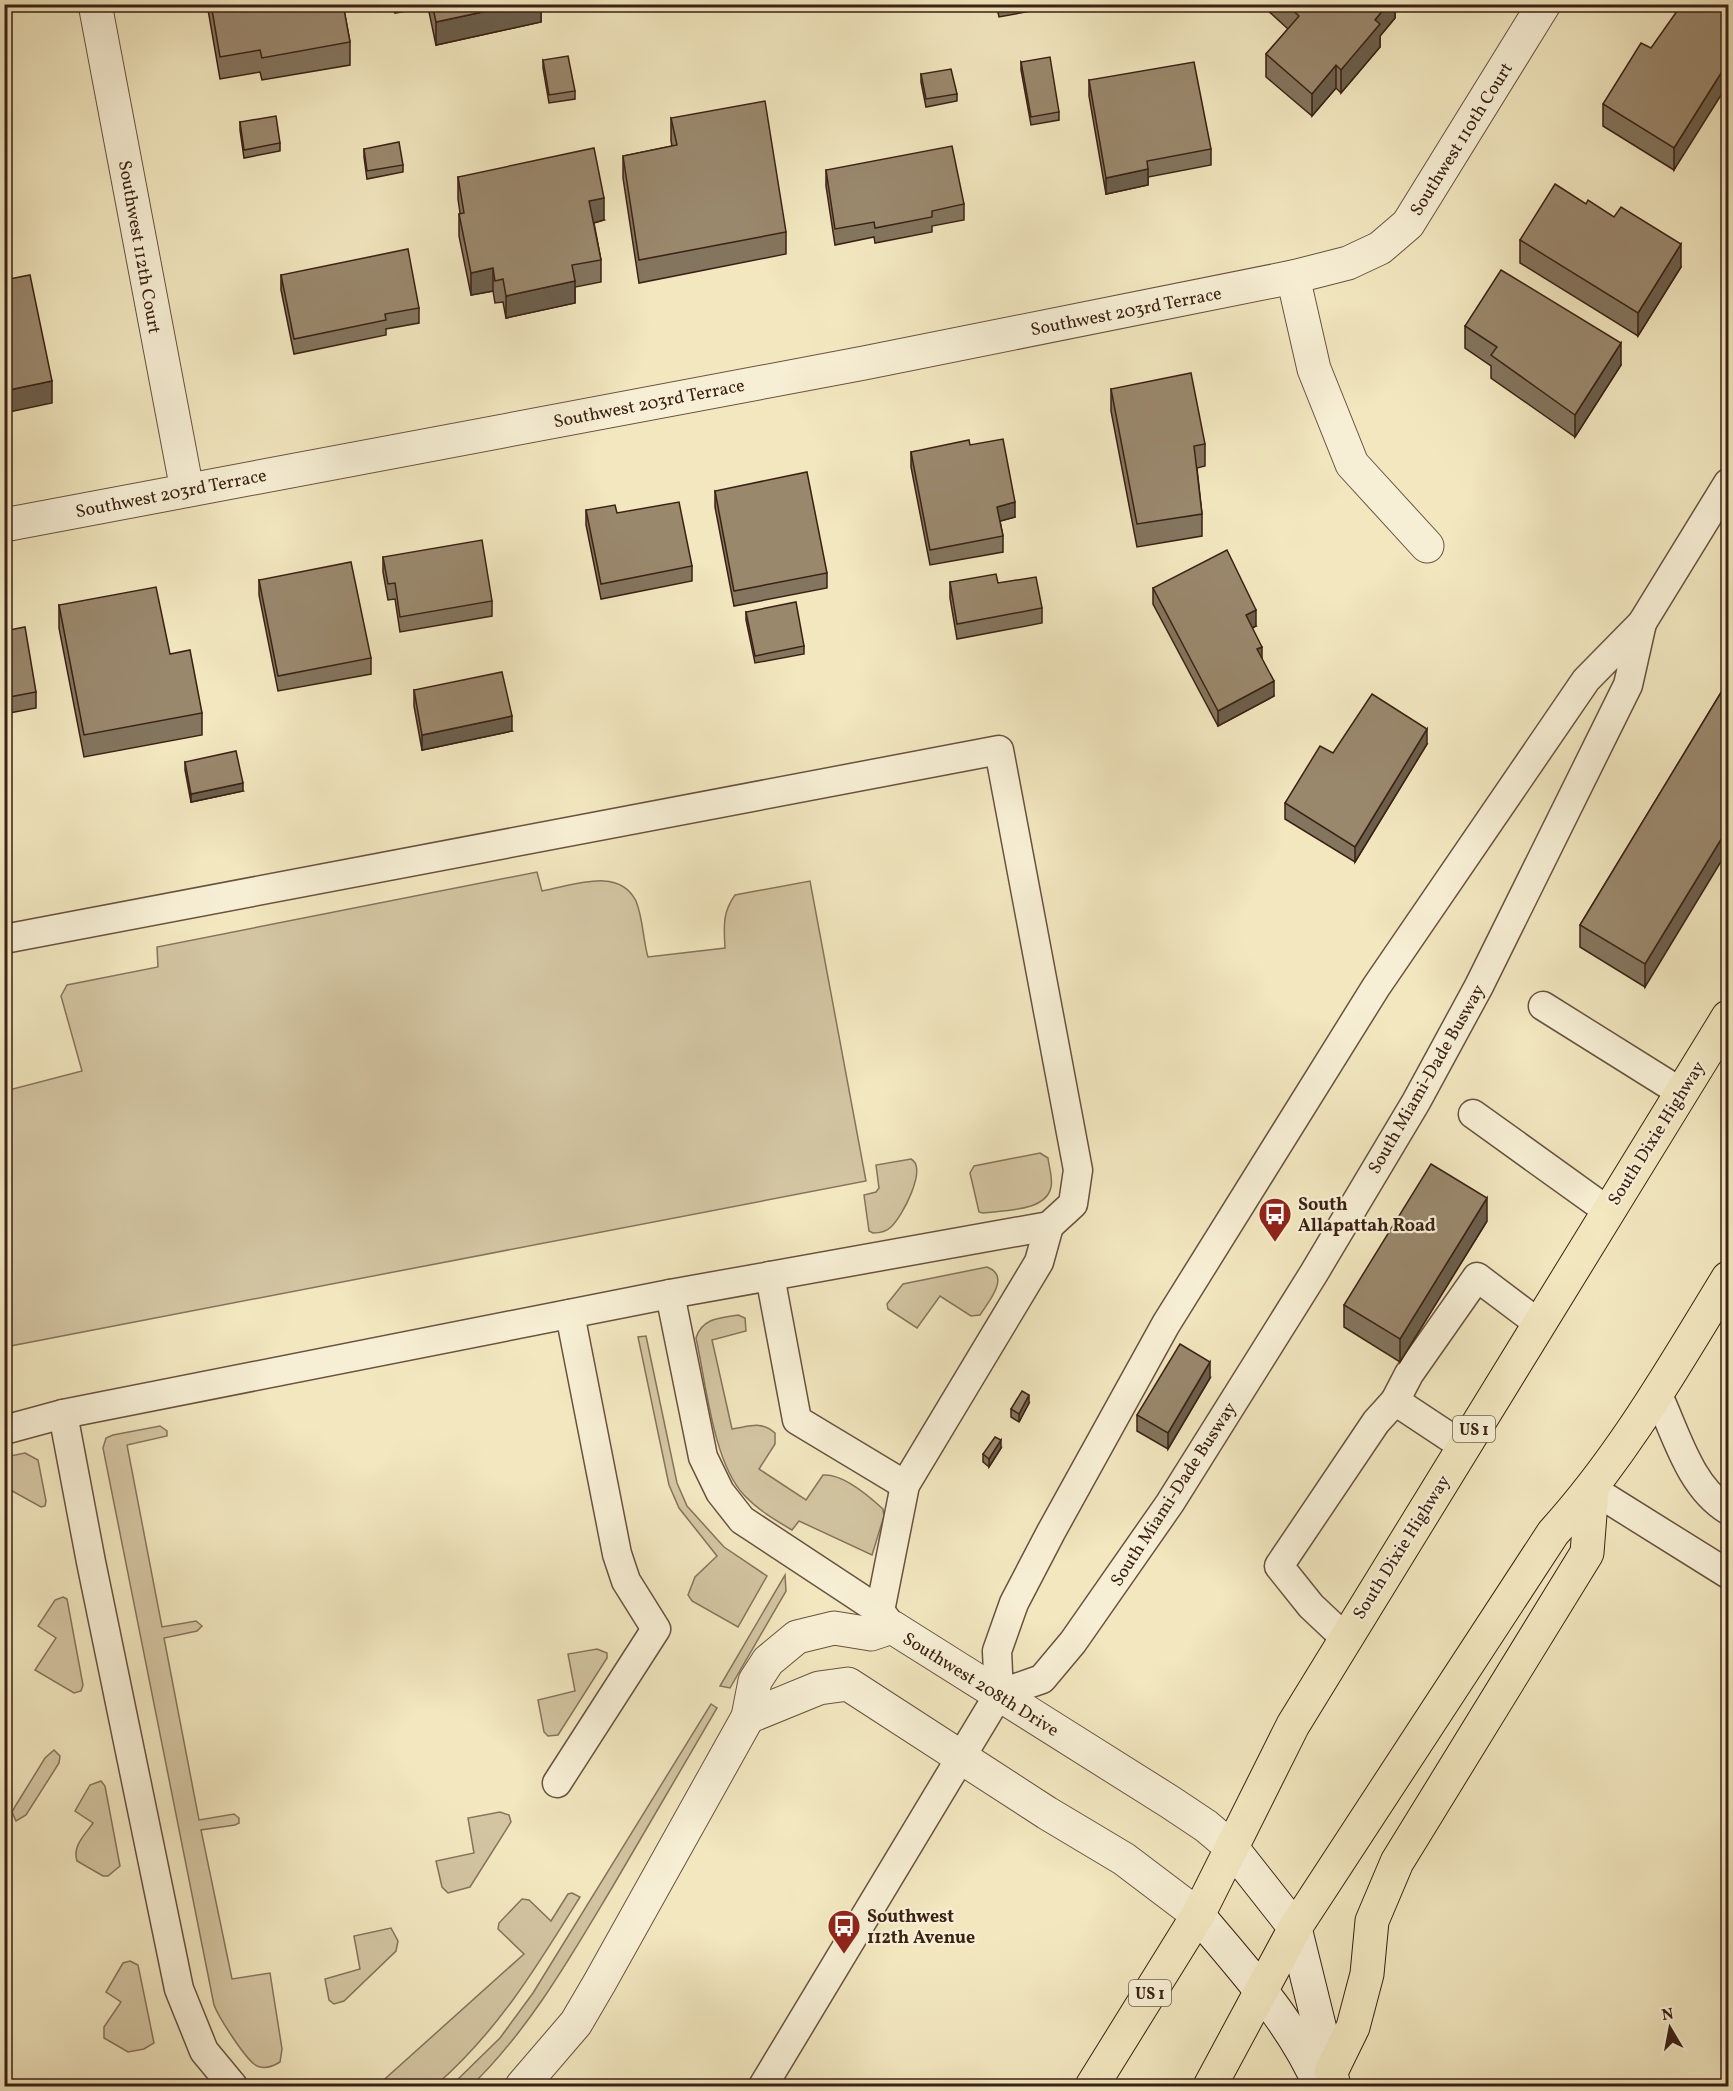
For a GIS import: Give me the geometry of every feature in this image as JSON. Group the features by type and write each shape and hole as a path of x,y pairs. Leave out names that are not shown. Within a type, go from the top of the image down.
{"highway":[{"name":"South Dixie Highway","path":"1092,2086 1198,1915 1293,1725 1728,1017"},
{"path":"1210,2086 1260,1989 1295,1928 1553,1533 1592,1490 1657,1393 1728,1278"},
{"path":"1328,2082 1353,2027 1367,1974 1372,1922 1397,1862 1587,1553 1592,1490"}],"street":[{"name":"Southwest 112th Court","path":"95,4 187,490"},
{"name":"Southwest 110th Court","path":"1293,277 1348,263 1380,248 1408,224 1544,4"},
{"name":"Southwest 203rd Terrace","path":"4,525 864,363 1293,277"},
{"path":"1293,277 1314,369 1352,464 1427,546"},
{"name":"Southwest 208th Drive","path":"522,2086 576,2023 748,1717 755,1681 768,1661 797,1637 834,1628 871,1634 886,1619 1188,1814 1232,1848"},
{"path":"748,1717 819,1688 848,1684 961,1758 1124,1859 1198,1915 1260,1989 1313,2069 1328,2082"},
{"path":"1232,1848 1295,1928 1328,2082"}],"lane":[{"name":"South Miami-Dade Busway","path":"1642,623 1628,685 1479,986 1416,1102 1314,1273 1170,1503 1073,1642 1042,1678 999,1694 997,1651 1014,1604 1051,1532 1166,1324 1376,987 1586,680 1642,623 1728,483"},
{"path":"4,939 999,750 1078,1170 1073,1204 1049,1226 1039,1262 905,1485 886,1619 742,1520 720,1492 703,1456 670,1294"},
{"path":"1543,1006 1682,1093"},
{"path":"1473,1114 1608,1211"},
{"path":"4,1430 63,1414 670,1294 1049,1226"},
{"path":"770,1276 796,1420 905,1485"},
{"path":"1345,1638 1311,1606 1279,1566 1376,1422 1395,1401 1409,1374 1477,1277 1538,1323"},
{"path":"557,1784 656,1629 626,1581 617,1554 570,1314"},
{"path":"1657,1393 1696,1478 1716,1502 1728,1510"},
{"path":"1395,1401 1428,1420 1463,1446"},
{"path":"63,1414 174,1969 204,2051 233,2086"},
{"path":"1592,1490 1728,1574"},
{"path":"763,2086 999,1694"}],"shaded area":[{"path":"537,872 542,891 594,881 607,881 628,890 636,901 648,957 725,948 726,914 735,895 810,881 866,1181 5,1347 5,1091 82,1071 61,996 67,985 158,967 157,947"},
{"path":"1040,1153 1048,1158 1051,1177 1051,1187 1041,1201 1012,1210 979,1212 970,1173 974,1166"},
{"path":"911,1159 917,1172 915,1182 912,1193 896,1222 882,1232 869,1231 864,1195 876,1192 879,1188 876,1165"},
{"path":"987,1267 994,1271 998,1282 980,1315 971,1316 940,1296 917,1328 888,1309 887,1304 903,1284"},
{"path":"738,1315 745,1318 746,1331 712,1340 732,1429 759,1425 775,1433 775,1444 759,1469 806,1500 823,1475 831,1475 855,1486 883,1509 884,1516 872,1555 799,1521 792,1530 755,1505 733,1481 712,1421 696,1338 703,1326 712,1320"},
{"path":"646,1336 677,1483 687,1506 724,1547 767,1576 738,1627 692,1601 688,1595 695,1577 717,1556 679,1508 669,1485 638,1337"},
{"path":"160,1426 167,1431 167,1436 127,1445 162,1627 196,1621 202,1626 197,1631 164,1638 199,1820 234,1814 239,1818 239,1823 235,1825 201,1830 232,1979 270,1973 282,2049 280,2062 267,2067 257,2066 249,2059 214,2005 103,1448 106,1438 113,1435"},
{"path":"25,1453 38,1460 45,1506 41,1507 5,1487 5,1457"},
{"path":"785,1575 786,1591 730,1688 720,1686"},
{"path":"63,1597 67,1599 83,1685 81,1691 74,1693 35,1670 56,1638 38,1626 55,1600"},
{"path":"597,1649 607,1653 607,1658 558,1735 548,1736 544,1732 538,1700 575,1691 568,1654"},
{"path":"711,1704 717,1708 581,1939 531,2016 512,2041 471,2086 451,2086 500,2038 533,1993"},
{"path":"54,1750 60,1756 59,1763 26,1815 16,1821 12,1812 45,1758"},
{"path":"101,1781 105,1786 120,1866 108,1876 103,1876 77,1861 76,1856 80,1841 93,1823 75,1811 90,1785"},
{"path":"500,1812 509,1815 511,1822 470,1887 448,1893 442,1887 436,1861 474,1853 468,1818"},
{"path":"572,1893 580,1897 531,1974 497,2021 458,2065 435,2086 377,2086 524,1954 498,1929 499,1923 522,1899 529,1900 551,1921 568,1894"},
{"path":"391,1928 398,1941 396,1951 344,2001 334,2004 329,2000 325,1979 360,1969 354,1936"},
{"path":"130,1961 138,1965 154,2043 144,2049 128,2052 104,2038 104,2027 121,2002 106,1992 123,1963"}],"building":[{"path":"211,4 343,4 350,42 262,58 260,50 220,57"},
{"path":"432,4 519,4 436,22"},
{"path":"998,4 1025,4 999,9"},
{"path":"1286,4 1388,4 1375,20 1380,24 1341,70 1336,65 1312,94 1266,54 1299,16"},
{"path":"1682,4 1710,4 1728,15 1728,62 1674,148 1603,104 1641,43 1651,48"},
{"path":"568,56 575,91 549,95 543,60"},
{"path":"1050,57 1059,112 1031,117 1021,62"},
{"path":"1194,62 1211,149 1147,161 1148,169 1106,178 1089,80"},
{"path":"951,69 957,94 926,99 921,74"},
{"path":"765,101 786,232 639,260 623,156 677,145 671,118"},
{"path":"276,116 280,143 244,150 240,122"},
{"path":"399,142 403,165 367,171 364,149"},
{"path":"952,146 964,204 932,211 932,217 875,228 874,222 835,229 826,170"},
{"path":"594,148 604,198 589,201 601,260 572,265 575,281 506,296 503,279 495,281 493,268 471,273 459,214 464,213 458,177"},
{"path":"1555,184 1586,204 1588,200 1614,217 1621,207 1681,244 1638,313 1520,240"},
{"path":"408,249 419,308 385,314 386,320 294,339 281,275"},
{"path":"1501,270 1621,343 1575,415 1491,355 1497,347 1465,326"},
{"path":"30,275 52,381 4,391 4,280"},
{"path":"1191,373 1205,444 1194,446 1202,514 1137,524 1111,389"},
{"path":"1003,439 1015,502 997,507 1003,536 930,550 911,452 969,440 970,445"},
{"path":"807,472 827,573 734,591 715,491"},
{"path":"679,502 692,566 601,584 586,510 615,505 617,513"},
{"path":"482,540 492,601 400,617 395,583 388,584 383,557"},
{"path":"1227,550 1256,610 1246,615 1262,647 1257,649 1274,681 1218,711 1153,588"},
{"path":"351,562 371,658 278,676 259,580"},
{"path":"996,574 998,583 1036,577 1042,608 957,624 950,582"},
{"path":"156,587 170,654 190,650 202,713 84,735 59,605"},
{"path":"796,602 804,646 755,656 746,612"},
{"path":"25,627 36,692 4,698 4,631"},
{"path":"502,672 512,716 422,735 414,690"},
{"path":"1728,681 1728,828 1645,964 1580,925"},
{"path":"1372,694 1427,729 1355,847 1285,803 1320,746 1333,753"},
{"path":"236,751 243,783 191,794 185,762"},
{"path":"1431,1164 1487,1198 1400,1339 1344,1305"},
{"path":"1180,1344 1210,1362 1168,1433 1137,1415"},
{"path":"1022,1391 1029,1395 1019,1414 1011,1409"},
{"path":"995,1437 1001,1440 989,1459 983,1454"}],"place":[{"name":"South Allapattah Road","path":"1275,1243"},
{"name":"Southwest 112th Avenue","path":"844,1955"}]}
